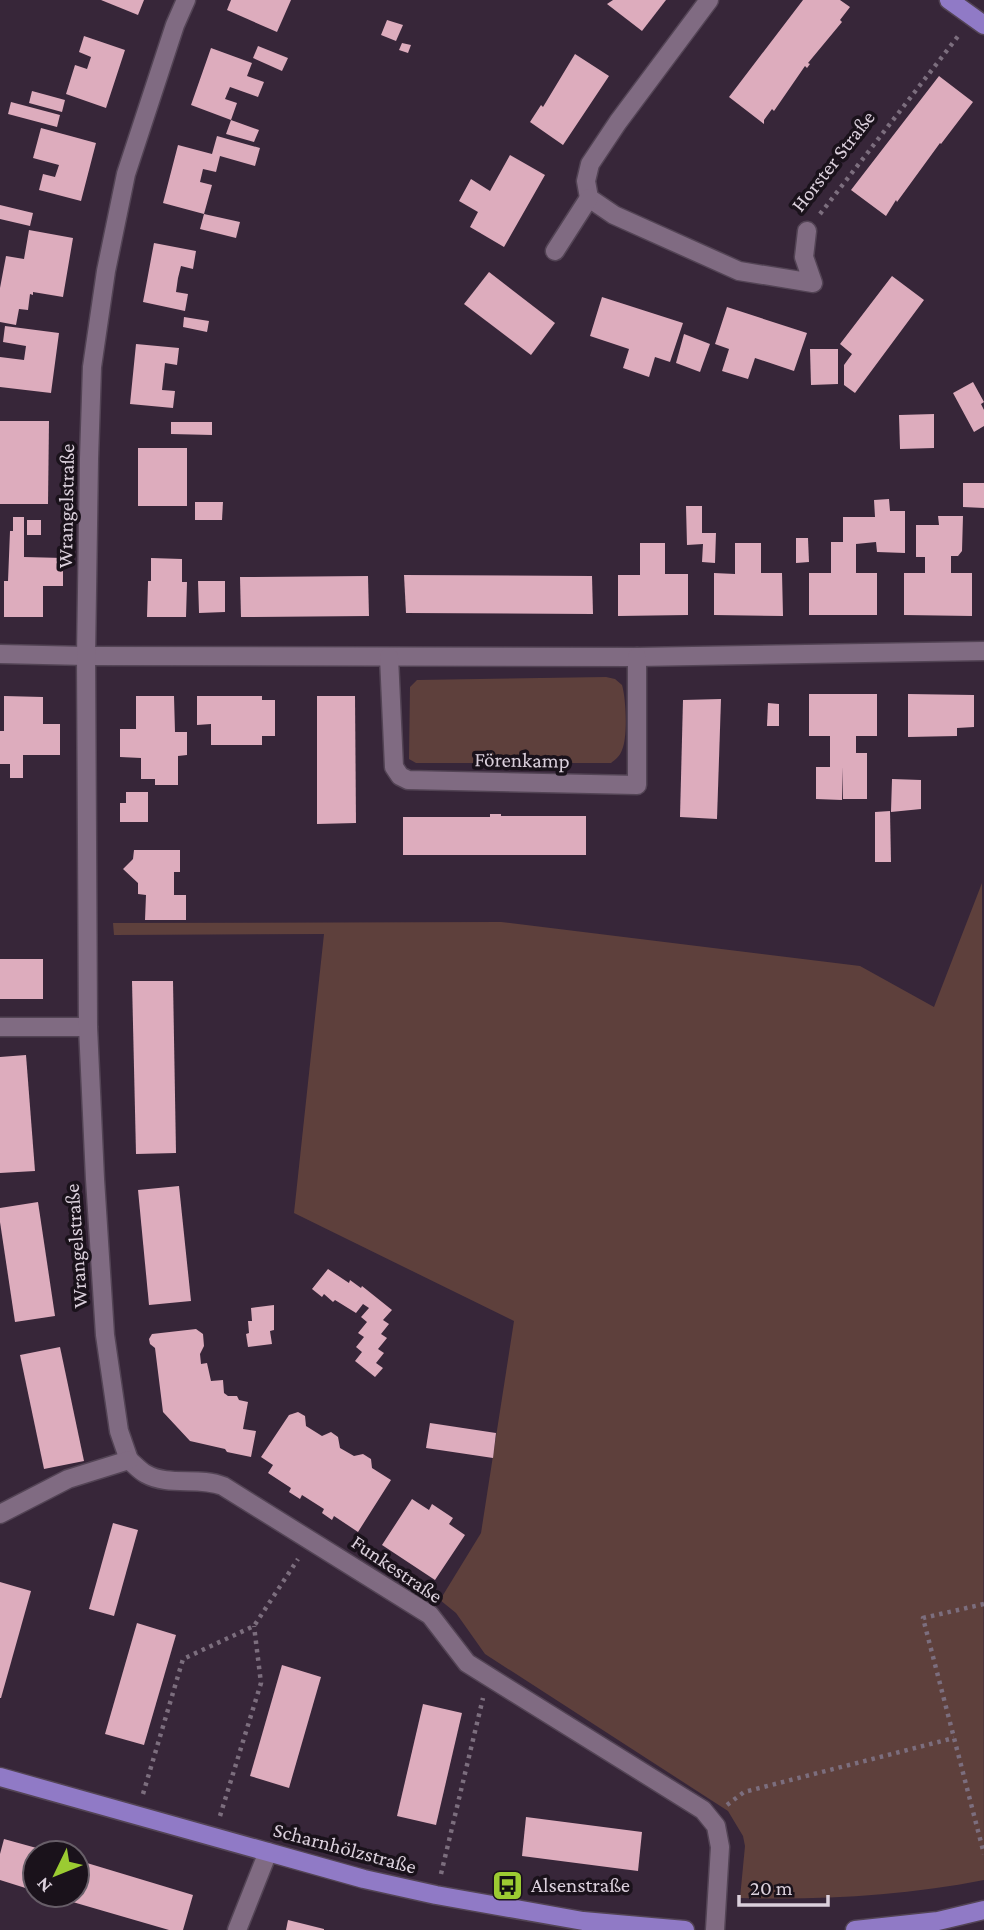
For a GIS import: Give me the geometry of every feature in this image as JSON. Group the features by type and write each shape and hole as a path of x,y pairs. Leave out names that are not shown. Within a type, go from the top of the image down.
{"main road":[{"path":"949,0 978,21"},
{"name":"Scharnhölzstraße","path":"0,1777 364,1879 436,1895 583,1921 685,1930"},
{"path":"855,1930 938,1921 984,1910"}],"street":[{"name":"Wrangelstraße","path":"129,1460 120,1431 105,1335 88,1027 86,656 92,367 104,284 126,174 174,25 186,0"},
{"path":"555,251 589,198 586,181 590,164 709,0"},
{"name":"Horster Straße","path":"589,198 614,215 739,271 813,283 804,257 807,231"},
{"path":"0,654 636,657 984,651"},
{"name":"Förenkamp","path":"389,657 394,767 400,776 408,780 638,785 636,657"},
{"path":"0,1027 88,1027"},
{"path":"0,1514 68,1479 129,1460"},
{"name":"Funkestraße","path":"129,1460 145,1474 159,1479 214,1482 312,1540 430,1615 467,1662 703,1810 710,1819"},
{"path":"710,1819 716,1826 720,1847 715,1930"},
{"path":"237,1930 268,1852"}],"path":[{"name":"Horster Straße","path":"807,231 978,21"},
{"path":"137,1815 183,1659 254,1626 312,1540"},
{"path":"984,1604 923,1618 984,1854"},
{"path":"214,1837 261,1683 254,1626"},
{"path":"436,1895 488,1676"},
{"path":"710,1819 744,1792 954,1738"}],"shaded area":[{"path":"615,679 622,685 625,708 624,744 620,754 611,763 416,763 409,759 410,687 417,680"},
{"path":"982,883 984,1880 862,1896 740,1898 745,1846 743,1836 728,1811 485,1654 456,1613 440,1600 481,1533 514,1321 294,1213 324,934 114,935 113,923 501,922 860,966 934,1007"}],"building":[{"path":"101,0 144,0 138,15"},
{"path":"231,0 291,0 277,32 227,10"},
{"path":"613,0 666,0 642,31 607,4"},
{"path":"803,0 840,0 850,7 840,20 842,22 808,63 810,64 807,68 805,66 774,111 772,109 764,124 729,97"},
{"path":"387,20 403,25 396,41 381,35"},
{"path":"84,36 125,50 106,108 66,94 75,65 87,69 91,57 79,52"},
{"path":"402,43 411,45 408,53 399,50"},
{"path":"258,46 288,58 282,71 253,58"},
{"path":"211,48 252,63 247,76 264,82 258,97 230,87 225,99 237,103 231,120 191,105"},
{"path":"575,54 609,76 563,145 530,122 541,105 543,107"},
{"path":"939,76 973,102 886,216 851,190"},
{"path":"32,91 65,100 62,112 29,103"},
{"path":"11,102 60,115 57,127 8,114"},
{"path":"231,120 259,130 254,142 226,134"},
{"path":"41,128 96,143 81,201 39,190 43,174 55,177 59,165 33,158"},
{"path":"217,136 260,148 255,166 220,156 216,172 203,169 200,182 212,185 204,214 163,203 178,145 212,154"},
{"path":"510,155 545,175 504,247 470,227 478,212 459,201 471,179 490,191"},
{"path":"0,205 33,213 30,226 0,219"},
{"path":"204,214 240,222 236,238 200,229"},
{"path":"29,230 73,238 63,297 33,292 33,295 30,294 28,310 19,309 16,325 0,322 0,288 6,256 24,259"},
{"path":"154,243 196,251 193,269 181,266 178,278 176,292 188,294 185,311 143,302"},
{"path":"489,272 555,323 531,355 464,304"},
{"path":"892,276 924,300 855,393 844,385 844,365 852,354 840,344"},
{"path":"602,297 683,323 670,362 655,357 649,377 623,368 629,349 590,336"},
{"path":"727,307 807,333 794,371 755,358 748,379 722,371 729,349 715,344"},
{"path":"184,317 209,321 207,332 183,327"},
{"path":"5,326 59,333 51,393 0,387 0,357 24,360 26,346 3,342"},
{"path":"684,334 710,344 700,372 676,363"},
{"path":"136,344 179,348 177,365 165,363 162,390 175,391 173,408 130,404"},
{"path":"810,349 838,349 838,384 811,385"},
{"path":"973,382 984,402 981,404 984,410 984,426 974,432 953,393"},
{"path":"934,414 934,448 900,449 899,415"},
{"path":"0,421 49,421 48,504 0,504"},
{"path":"171,422 212,422 212,435 171,434"},
{"path":"138,448 187,448 187,506 138,506"},
{"path":"963,483 984,483 984,508 963,507"},
{"path":"889,499 890,511 905,511 905,553 877,552 876,542 856,544 856,573 877,573 877,615 809,615 809,573 831,573 831,542 843,542 843,517 875,517 874,500"},
{"path":"195,502 223,502 222,520 195,520"},
{"path":"686,506 702,506 702,533 716,533 715,563 702,562 703,544 687,545"},
{"path":"938,516 963,516 962,551 958,556 951,556 951,573 972,573 972,616 904,615 904,573 925,573 925,557 916,557 916,525 939,525"},
{"path":"13,517 24,517 24,557 63,558 63,586 43,586 43,617 4,617 4,581 8,581"},
{"path":"27,520 41,520 41,535 27,535"},
{"path":"796,538 808,538 809,562 796,563"},
{"path":"640,543 665,543 665,574 688,574 688,615 618,616 618,575 640,575"},
{"path":"735,543 761,543 761,573 782,573 783,616 714,615 714,573 735,574"},
{"path":"151,558 182,559 182,582 187,582 186,617 147,617"},
{"path":"404,575 592,576 593,614 406,613"},
{"path":"368,576 369,616 241,617 240,577"},
{"path":"198,581 225,581 225,612 199,613"},
{"path":"809,694 877,694 877,736 856,736 856,753 867,753 867,799 843,799 843,767 842,800 816,799 816,767 830,767 830,736 809,736"},
{"path":"908,694 974,695 974,727 957,728 957,736 908,737"},
{"path":"4,696 43,697 43,724 60,724 60,755 23,755 23,778 10,778 10,764 0,764"},
{"path":"136,696 174,696 175,732 187,732 187,755 178,756 178,785 155,785 155,779 141,779 141,758 120,757 120,729 136,729"},
{"path":"197,696 262,696 262,700 275,700 275,736 262,736 262,745 211,745 211,724 197,725"},
{"path":"317,696 355,696 356,823 317,824"},
{"path":"721,699 717,819 680,817 683,700"},
{"path":"768,703 779,704 779,726 767,726"},
{"path":"892,779 921,780 921,809 891,812"},
{"path":"126,792 148,792 148,822 120,822 120,803 126,803"},
{"path":"890,811 891,862 875,862 875,812"},
{"path":"490,814 586,816 586,855 403,855 403,817 490,817"},
{"path":"134,850 180,850 180,872 174,872 174,895 186,895 186,920 145,920 146,895 138,894 138,883 123,869 133,859"},
{"path":"0,959 43,959 43,999 0,999"},
{"path":"132,981 173,981 176,1153 136,1154"},
{"path":"26,1055 35,1171 0,1173 0,1057"},
{"path":"179,1186 191,1301 149,1305 138,1190"},
{"path":"38,1202 55,1316 15,1322 0,1208"},
{"path":"328,1269 349,1283 350,1280 361,1288 362,1286 392,1310 383,1320 389,1324 381,1334 387,1338 378,1349 384,1353 376,1363 383,1368 375,1377 355,1361 362,1352 356,1347 364,1337 358,1333 367,1322 361,1317 369,1308 363,1304 356,1313 335,1300 333,1302 324,1294 322,1297 312,1289"},
{"path":"274,1305 274,1330 270,1331 272,1344 248,1347 246,1334 249,1333 248,1321 252,1321 251,1308"},
{"path":"196,1329 203,1334 201,1364 207,1363 211,1381 223,1380 224,1393 248,1402 243,1429 256,1431 251,1457 190,1441 163,1412 155,1348 149,1339 152,1334"},
{"path":"60,1347 84,1461 44,1469 20,1355"},
{"path":"298,1412 305,1416 306,1426 322,1436 331,1432 338,1437 340,1448 354,1456 363,1454 371,1459 372,1468 391,1480 358,1532 334,1516 332,1520 322,1513 324,1509 302,1495 300,1499 289,1492 291,1488 268,1473 273,1465 261,1457 289,1415"},
{"path":"430,1423 496,1433 493,1458 426,1448"},
{"path":"412,1499 429,1510 432,1504 453,1518 449,1524 465,1535 435,1580 382,1545"},
{"path":"113,1523 138,1530 114,1616 89,1609"},
{"path":"0,1582 31,1591 1,1698 0,1698"},
{"path":"137,1623 176,1635 144,1745 105,1734"},
{"path":"282,1665 321,1677 289,1788 250,1776"},
{"path":"423,1704 462,1713 436,1825 397,1816"},
{"path":"526,1817 642,1832 638,1871 522,1856"},
{"path":"4,1839 21,1844 21,1887 0,1880 0,1854"},
{"path":"91,1864 193,1895 183,1930 169,1930 91,1907"},
{"path":"288,1920 324,1929 324,1930 286,1930"}],"place":[{"name":"Alsenstraße","path":"508,1885"}]}
